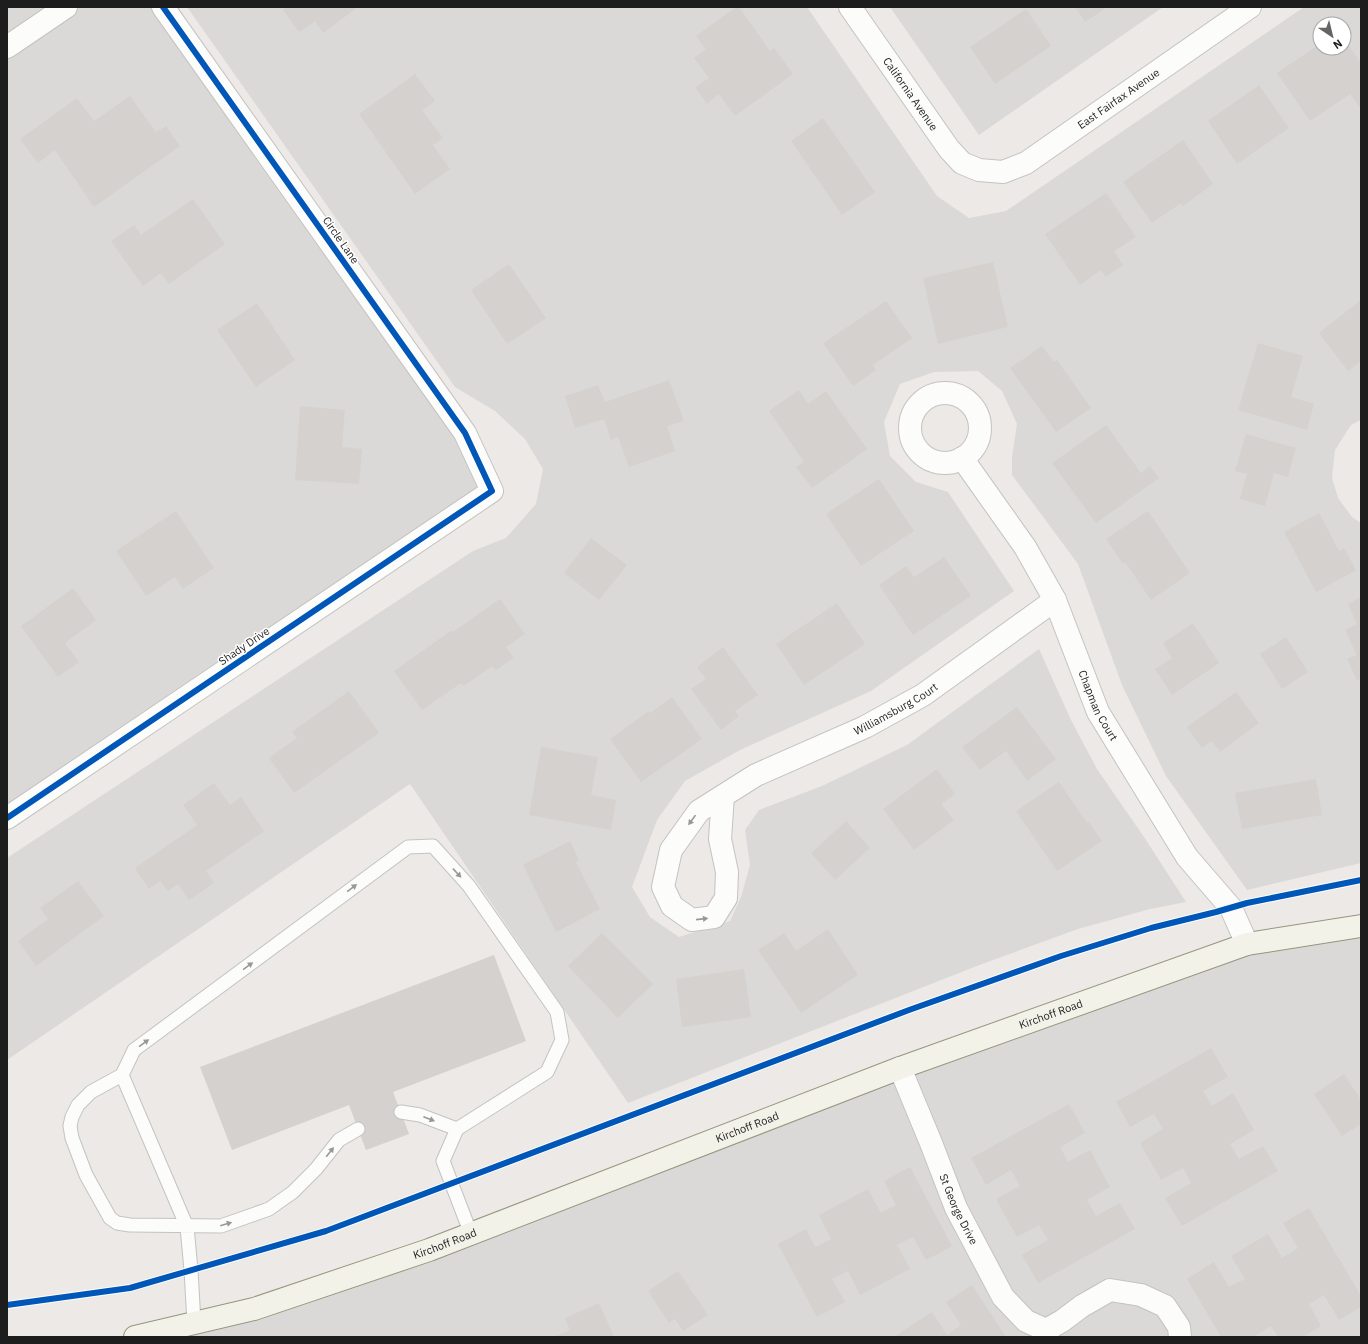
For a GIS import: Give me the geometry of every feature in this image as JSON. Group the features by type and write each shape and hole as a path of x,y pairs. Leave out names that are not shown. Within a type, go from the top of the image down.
{"main road":[{"name":"Kirchoff Road","path":"135,1337 254,1309 429,1250 900,1068 1247,944 1361,926"}],"street":[{"path":"7,48 66,7"},
{"name":"Circle Lane","path":"163,7 465,433 492,491"},
{"name":"California Avenue","path":"850,7 950,149 962,163 979,170"},
{"name":"East Fairfax Avenue","path":"979,170 1003,172 1026,163 1250,7"},
{"name":"Chapman Court","path":"962,458 1025,547 1056,600 1098,712 1187,857 1231,908 1247,944"},
{"name":"Shady Drive","path":"7,818 492,491"},
{"name":"Williamsburg Court","path":"723,796 720,839 727,872 726,898 714,917 692,920 672,906 663,887 671,850 699,811 756,775 865,727 923,695 1056,600"},
{"name":"St George Drive","path":"900,1068 956,1208 1003,1297 1026,1321 1047,1334 1082,1306 1110,1290 1141,1295 1165,1306 1179,1327 1180,1337"}],"lane":[{"path":"358,1129 339,1140 316,1169 293,1192 269,1210 221,1226 187,1227 130,1225 117,1223 110,1218 86,1175 72,1138 70,1126 72,1117 78,1106 91,1092 122,1075 134,1050 408,847 433,846 469,886 557,1012 562,1040 547,1072 457,1129 444,1161 471,1234"},
{"path":"122,1075 187,1227 194,1323"},
{"path":"400,1112 420,1115 457,1129"}],"shaded area":[{"path":"7,7 163,7 492,491 7,818"},
{"path":"187,7 807,7 937,196 969,218 1006,211 1304,7 1361,7 1361,420 1351,425 1335,450 1332,478 1338,498 1352,517 1361,523 1361,863 1247,890 1166,776 1122,685 1078,564 1012,475 1012,457 1017,424 1002,391 978,371 934,372 900,384 884,422 890,456 916,482 948,492 1014,591 871,691 740,750 685,781 657,820 632,887 650,917 679,937 730,921 741,897 750,865 745,830 759,810 822,786 907,745 1039,649 1071,720 1097,769 1144,837 1186,902 1150,909 1078,929 982,964 628,1103 410,784 7,1060 7,858 473,551 506,538 536,504 543,469 525,439 495,411 455,387"},
{"path":"890,7 1163,7 979,135"},
{"path":"1361,926 1361,1337 135,1337 254,1309 1247,944"}],"building":[{"path":"287,7 358,7 323,33 315,21 299,32 283,10"},
{"path":"736,7 739,7 770,51 774,48 793,74 735,116 719,94 707,104 695,87 709,78 694,58 706,49 696,36"},
{"path":"1075,7 1107,7 1085,22"},
{"path":"1026,9 1051,46 995,84 970,47"},
{"path":"1312,49 1312,56 1352,56 1352,50 1361,63 1361,109 1350,94 1310,121 1277,73"},
{"path":"415,74 435,101 422,110 443,138 433,145 450,169 415,194 359,114"},
{"path":"1259,85 1289,128 1237,164 1208,121"},
{"path":"130,96 156,132 166,126 180,146 94,207 55,150 38,163 20,139 77,98 94,121"},
{"path":"823,118 875,192 842,215 791,141"},
{"path":"1183,140 1213,184 1183,206 1181,203 1152,223 1123,182"},
{"path":"1106,193 1136,237 1114,251 1123,265 1106,277 1101,270 1080,285 1045,234"},
{"path":"193,199 225,244 169,284 161,273 143,286 111,241 134,225 141,235"},
{"path":"993,262 1008,327 938,344 923,278"},
{"path":"509,264 546,318 507,344 471,290"},
{"path":"1361,300 1361,361 1348,371 1319,333"},
{"path":"886,301 912,338 873,365 876,370 853,386 823,343"},
{"path":"257,303 295,360 256,387 217,330"},
{"path":"1258,343 1303,356 1291,397 1314,404 1307,430 1238,410"},
{"path":"1042,346 1054,362 1057,360 1091,408 1056,432 1010,368"},
{"path":"669,380 684,421 667,426 675,451 629,467 618,437 611,440 604,419 575,428 565,396 598,385 605,402"},
{"path":"799,390 808,404 826,391 867,449 812,488 796,467 804,462 769,411"},
{"path":"300,406 345,410 342,447 362,449 359,484 295,480"},
{"path":"1106,425 1141,473 1150,466 1159,478 1096,523 1052,463"},
{"path":"1246,434 1296,448 1288,477 1274,473 1265,506 1240,499 1247,474 1235,471"},
{"path":"879,479 914,531 861,566 826,514"},
{"path":"176,511 214,568 183,589 175,577 146,596 116,551"},
{"path":"1148,511 1190,573 1151,600 1125,562 1123,564 1106,539"},
{"path":"1319,513 1339,551 1344,548 1356,570 1316,592 1284,532"},
{"path":"591,538 627,565 599,600 564,573"},
{"path":"944,557 971,596 913,635 879,585 906,566 914,577"},
{"path":"73,588 96,620 65,643 79,662 58,677 21,626"},
{"path":"1361,597 1361,679 1357,680 1347,659 1357,655 1345,630 1357,624 1348,604"},
{"path":"500,599 525,634 506,647 514,658 496,670 492,666 464,686 461,683 422,710 394,671 452,630 453,632"},
{"path":"837,603 865,644 804,685 776,644"},
{"path":"1193,623 1219,663 1172,695 1155,669 1172,658 1163,643"},
{"path":"1286,637 1308,672 1282,689 1260,654"},
{"path":"723,647 758,695 735,711 739,716 721,730 691,689 706,679 697,667"},
{"path":"349,691 379,733 294,793 269,758 297,738 292,732"},
{"path":"1236,692 1259,723 1220,752 1212,741 1202,748 1187,727"},
{"path":"672,697 702,739 641,782 610,739 649,711 650,713"},
{"path":"1017,707 1056,759 1027,781 1006,751 980,770 962,747"},
{"path":"541,747 598,757 591,795 616,800 611,830 529,815"},
{"path":"937,769 955,794 941,804 954,820 914,850 883,809"},
{"path":"1316,779 1322,815 1242,829 1235,793"},
{"path":"1059,782 1087,823 1089,822 1102,841 1057,871 1016,811"},
{"path":"214,783 230,805 241,797 264,831 206,871 214,883 189,900 178,884 168,891 160,881 149,889 135,868 197,825 183,805"},
{"path":"846,821 870,848 835,880 811,853"},
{"path":"570,841 579,860 576,862 600,909 556,932 523,865"},
{"path":"78,881 104,916 36,966 18,941 48,919 40,908"},
{"path":"828,929 858,975 801,1013 758,950 784,933 796,951"},
{"path":"602,933 653,984 618,1018 568,966"},
{"path":"494,955 526,1041 393,1092 409,1134 366,1150 349,1105 232,1150 200,1067"},
{"path":"744,969 751,1017 682,1027 676,979"},
{"path":"1211,1048 1228,1077 1203,1091 1212,1106 1233,1093 1254,1130 1230,1144 1239,1159 1263,1146 1278,1171 1182,1226 1165,1198 1191,1183 1183,1168 1161,1180 1140,1143 1163,1129 1154,1114 1130,1127 1116,1102"},
{"path":"1344,1074 1361,1100 1361,1124 1342,1136 1314,1094"},
{"path":"1069,1104 1085,1133 1060,1147 1068,1162 1090,1150 1110,1187 1087,1200 1096,1216 1120,1203 1135,1229 1038,1283 1022,1255 1048,1240 1039,1225 1017,1237 996,1199 1020,1186 1011,1170 986,1185 971,1158"},
{"path":"910,1167 952,1246 926,1260 913,1237 897,1245 910,1269 860,1295 848,1271 832,1279 845,1302 817,1317 778,1244 806,1229 815,1247 831,1239 819,1215 868,1189 881,1213 896,1205 884,1181"},
{"path":"1309,1208 1361,1296 1361,1307 1339,1320 1324,1295 1309,1304 1321,1326 1303,1337 1278,1337 1271,1326 1256,1335 1257,1337 1221,1337 1187,1279 1214,1262 1229,1287 1245,1279 1231,1256 1268,1234 1282,1258 1298,1248 1283,1223"},
{"path":"678,1271 708,1315 683,1331 675,1319 669,1323 648,1291"},
{"path":"972,1285 1006,1337 895,1336 932,1312 947,1335 961,1325 946,1302"},
{"path":"599,1303 614,1337 553,1337 570,1330 565,1318"}],"cycle path":[{"path":"7,818 492,491 465,433 163,7"},
{"path":"7,1305 130,1288 326,1231 909,1010 1061,956 1151,928 1247,903 1361,880"}]}
